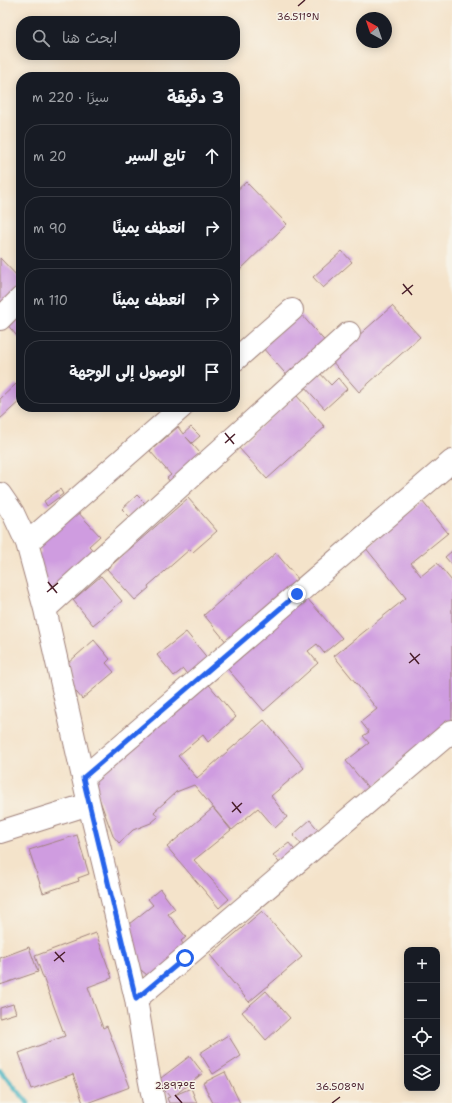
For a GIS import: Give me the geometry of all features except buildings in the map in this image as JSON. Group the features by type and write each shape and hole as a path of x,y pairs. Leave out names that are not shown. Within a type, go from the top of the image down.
{"street":[{"path":"0,319 16,303"},
{"path":"240,356 292,310"},
{"path":"45,609 349,333"},
{"path":"27,543 176,412"},
{"path":"83,778 452,461"},
{"path":"0,494 13,513 27,543 45,609 89,804 136,999 154,1103"},
{"path":"136,999 452,732"},
{"path":"0,832 89,804"}],"waterway":[{"path":"0,1070 28,1103"}],"route":[{"path":"185,958 136,999 83,778 297,594"}]}
